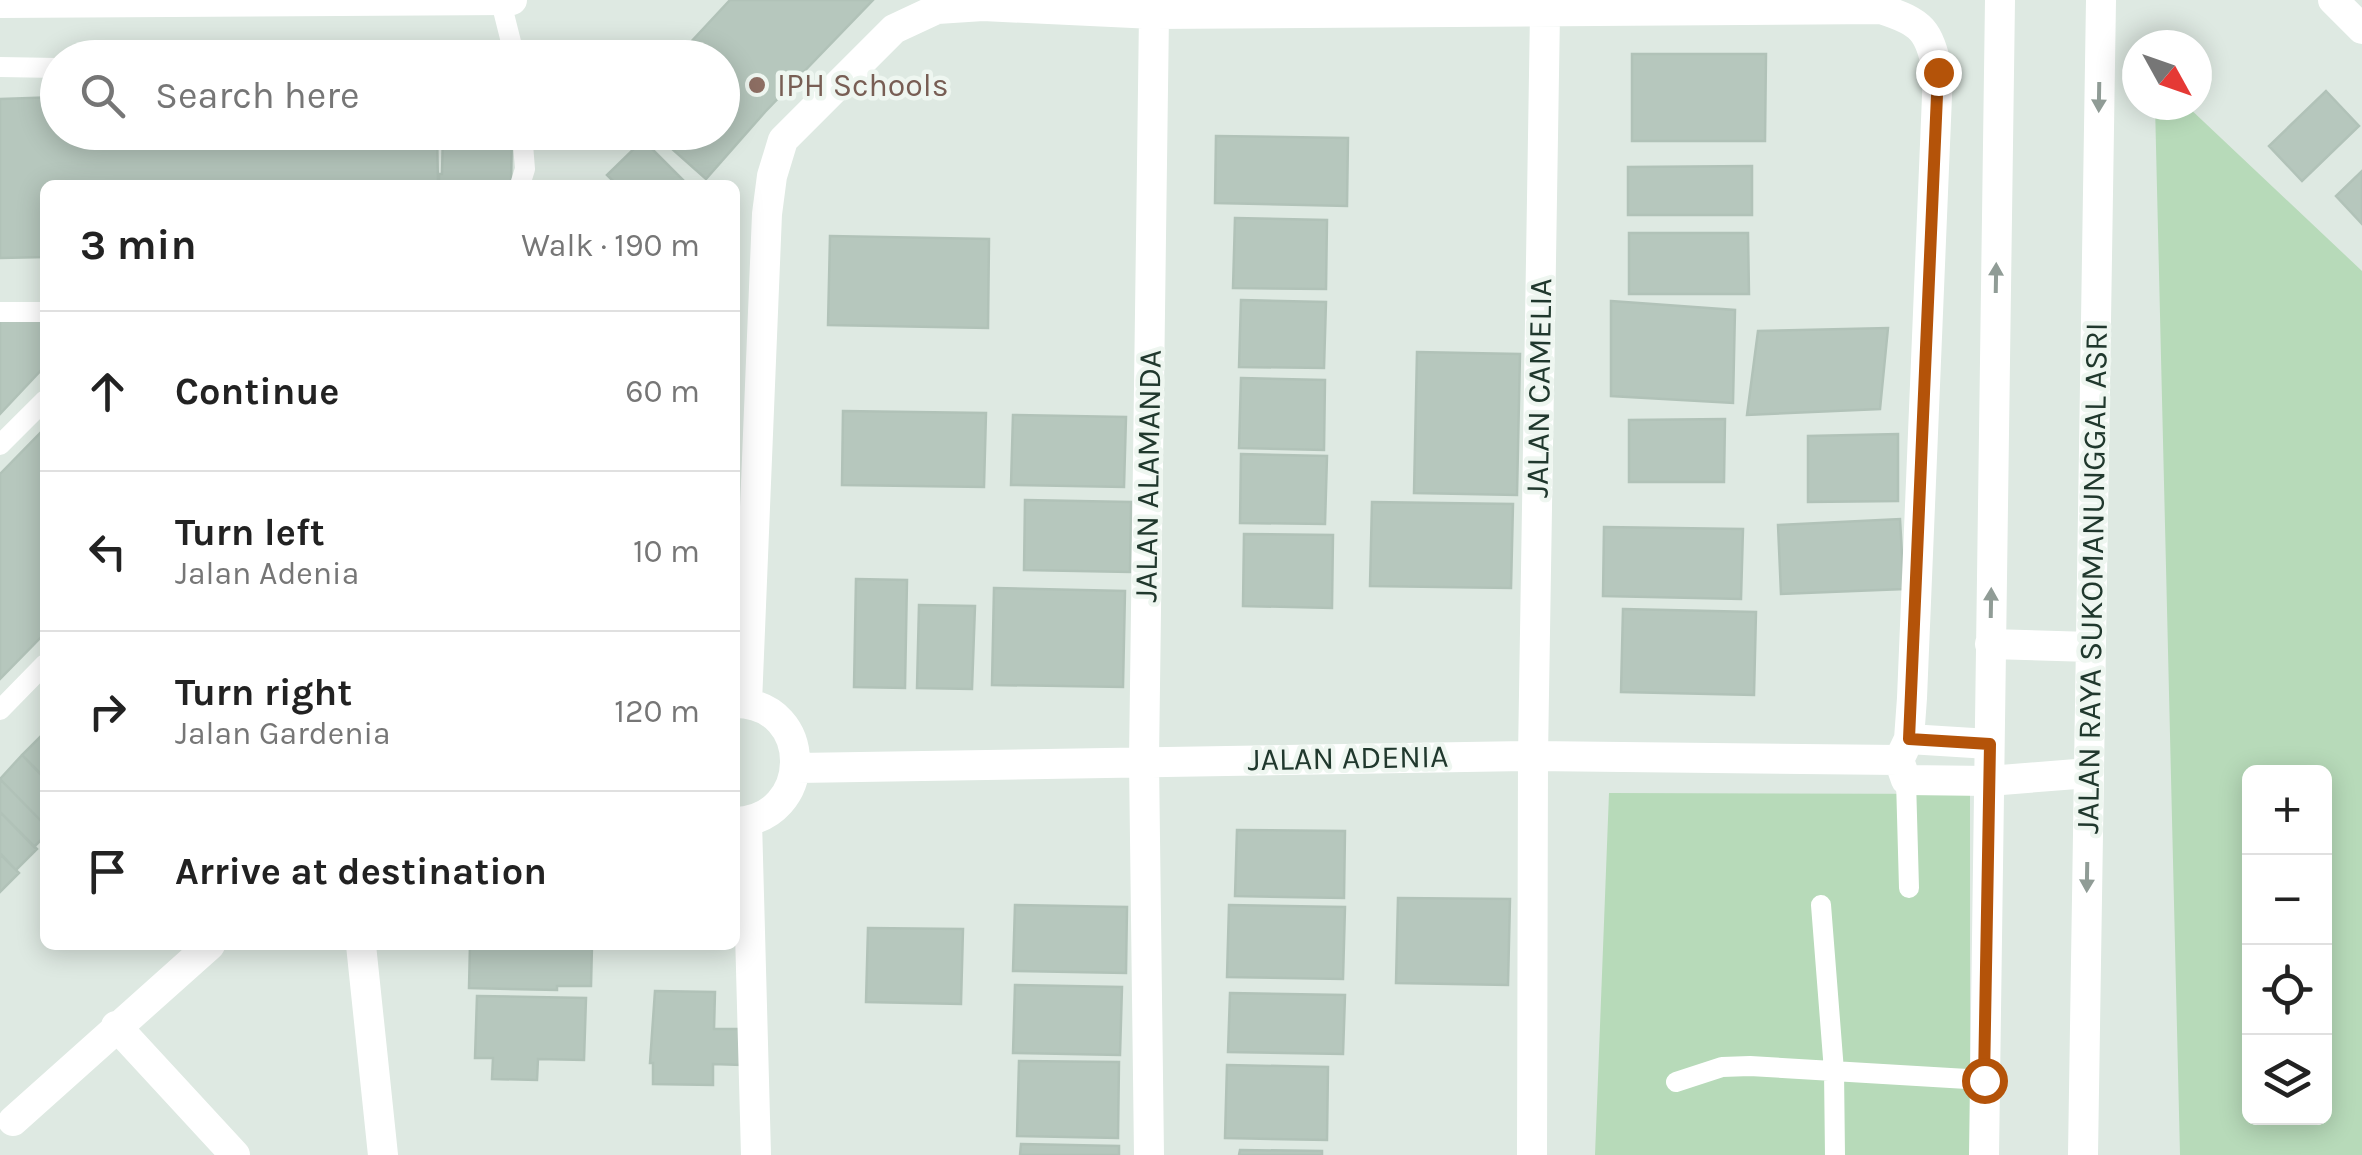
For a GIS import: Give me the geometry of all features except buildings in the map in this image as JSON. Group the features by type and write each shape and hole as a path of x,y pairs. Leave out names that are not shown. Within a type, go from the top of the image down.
{"street":[{"path":"1984,1155 2000,0"},
{"name":"JALAN RAYA SUKOMANUNGGAL ASRI","path":"2082,1155 2100,0"},
{"path":"2333,0 2362,29"},
{"path":"0,3 505,1"},
{"path":"756,1155 741,822 768,814 784,799 796,768 792,738 781,722 766,710 741,703 772,176 783,140 842,80 894,29 938,9 983,6 1154,14 1881,9 1912,19 1930,40 1938,72 1905,759"},
{"name":"JALAN CAMELIA","path":"1532,1155 1532,756 1545,12"},
{"name":"JALAN ALAMANDA","path":"1148,1155 1144,760 1154,14"},
{"path":"1990,644 2091,648"},
{"name":"JALAN ADENIA","path":"796,768 1532,756 1905,759 1990,744"},
{"name":"JALAN ADENIA","path":"1905,759 1989,781 2089,773"},
{"path":"13,1121 204,950"},
{"path":"362,950 383,1155"},
{"path":"116,1026 236,1155"}],"lane":[{"path":"505,1 512,40"},
{"path":"0,68 40,68"},
{"path":"522,180 523,150"},
{"path":"0,312 40,312"},
{"path":"0,445 40,405"},
{"path":"0,710 40,669"},
{"path":"1905,759 1909,888"},
{"path":"1821,905 1834,1071 1835,1155"},
{"path":"1676,1082 1722,1067 1750,1066 1984,1080"}],"green space":[{"path":"2155,120 2202,120 2362,271 2362,1155 2180,1155"},
{"path":"1609,793 1970,794 1970,1155 1595,1155"}],"place":[{"name":"IPH Schools","path":"757,85"}],"route":[{"path":"1938,72 1909,739 1990,744 1984,1080"}]}
